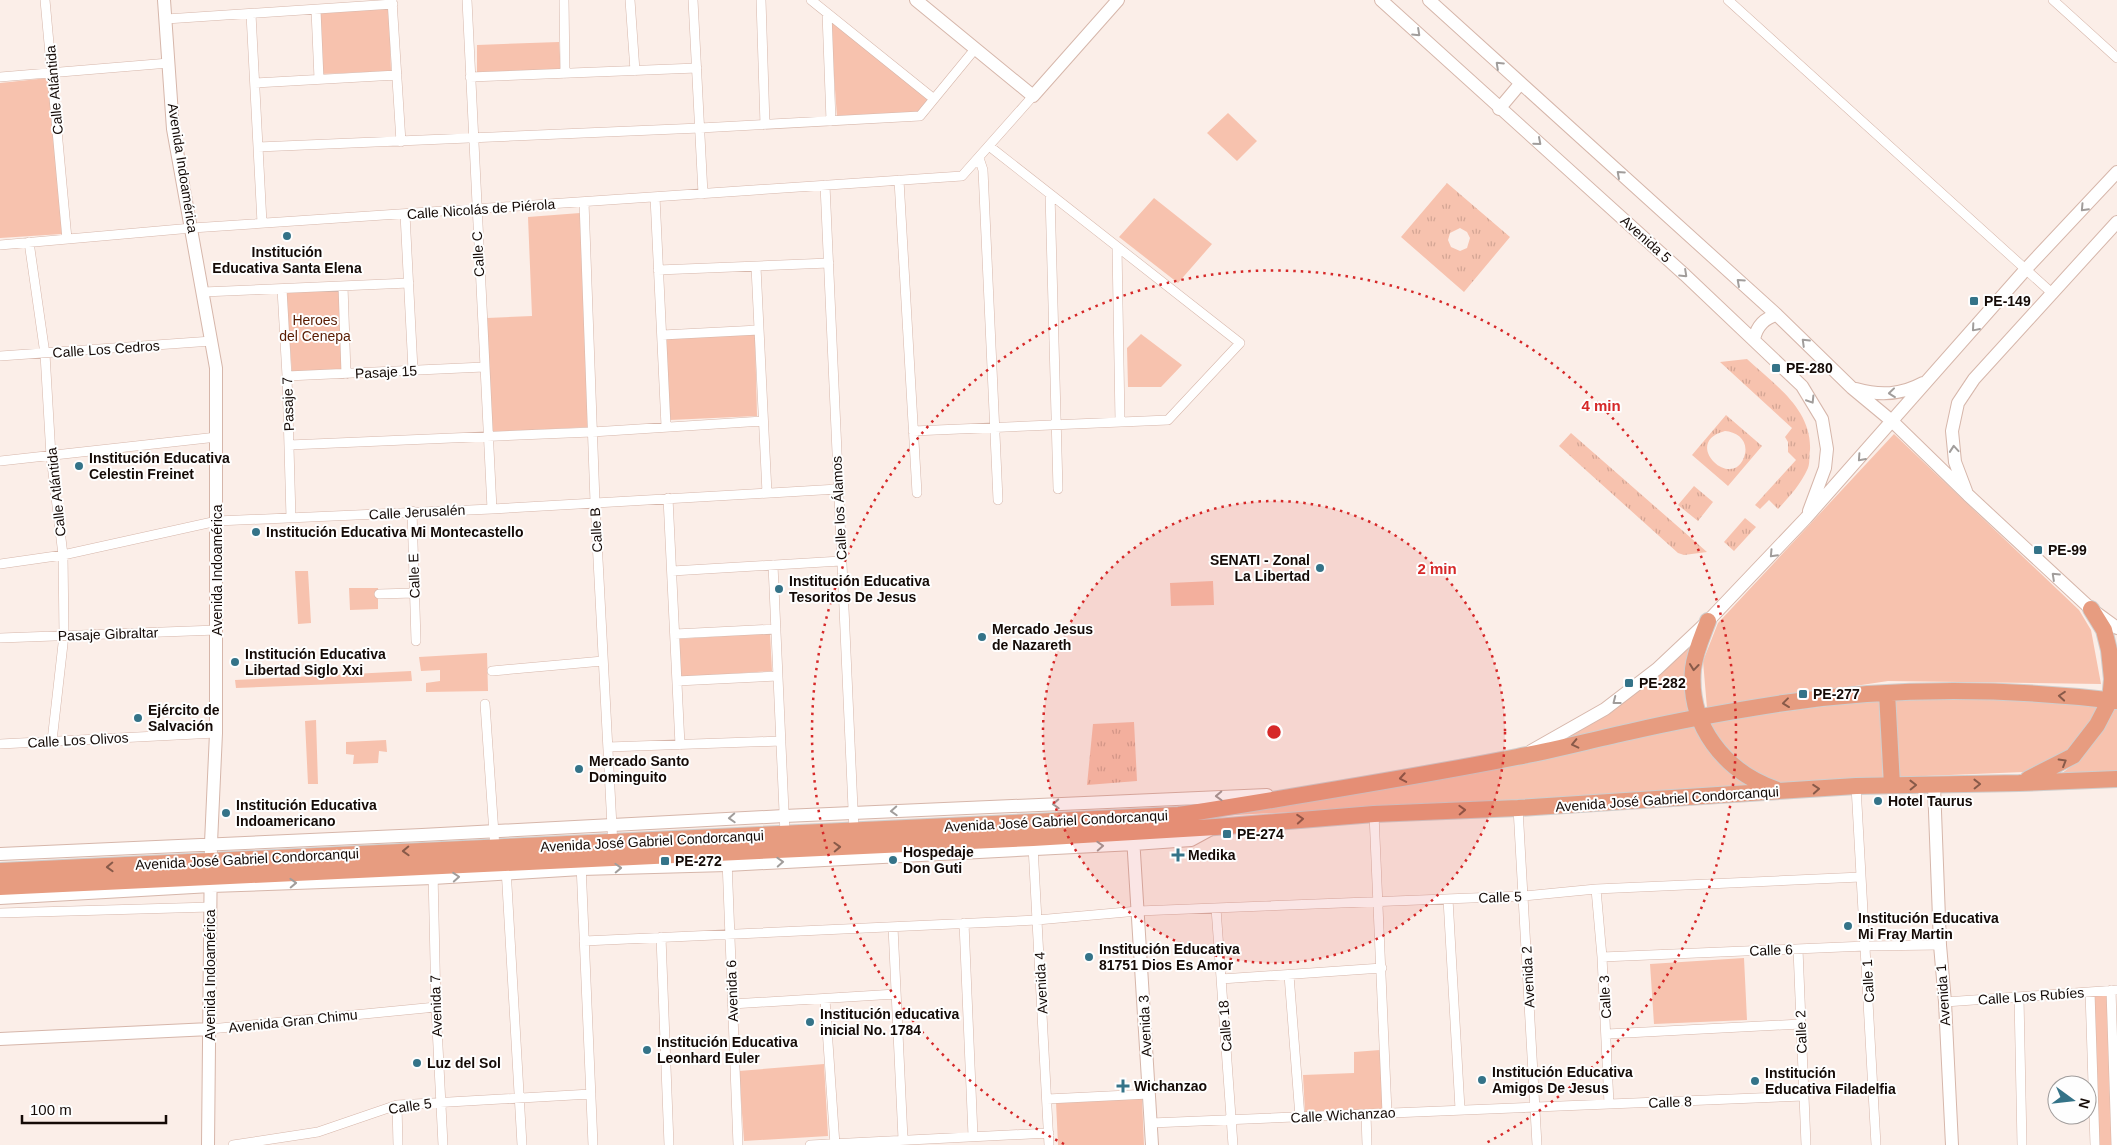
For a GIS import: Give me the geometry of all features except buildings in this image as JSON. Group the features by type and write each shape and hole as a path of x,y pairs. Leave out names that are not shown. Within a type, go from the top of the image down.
{"highway":[{"path":"2019,783 2073,756 2097,726 2114,700 2110,650 2104,630 2091,609"},
{"path":"1708,621 1698,644 1693,669 1694,694 1700,718 1712,744 1731,766 1755,782 1782,792"},
{"name":"Avenida José Gabriel Condorcanqui","path":"726,851 784,834 1032,822 1133,831 1179,815 1520,757 1632,731 1785,703 1887,693 1953,691 2038,694 2114,700"},
{"path":"1887,693 1892,785"},
{"name":"Avenida José Gabriel Condorcanqui","path":"0,887 211,875 495,848 726,851 1033,844 1133,831 1374,814 1518,808 1856,786 2019,783 2117,778"},
{"name":"Avenida José Gabriel Condorcanqui","path":"0,871 211,875 433,872 581,864 613,850"}],"street":[{"name":"Calle Atlántida","path":"45,0 67,240"},
{"name":"Avenida Indoamérica","path":"164,0 174,129 216,368 216,733 211,843 208,1145"},
{"name":"Calle C","path":"467,0 492,509"},
{"path":"564,0 566,74"},
{"path":"630,0 635,71"},
{"path":"693,0 703,194"},
{"path":"761,0 765,125"},
{"path":"811,0 934,99"},
{"path":"916,0 1033,96"},
{"path":"998,500 984,170 978,158 1118,0"},
{"name":"Avenida 5","path":"1381,0 1499,109 1685,275 1802,386 1822,419 1827,449 1824,468 1806,518"},
{"path":"1429,0 1777,315 1852,388 1893,422 1968,496 2091,609 2117,628"},
{"path":"1728,0 2053,294"},
{"path":"2053,0 2117,58"},
{"path":"166,19 316,10 392,2 401,142"},
{"path":"316,10 319,79"},
{"path":"827,13 831,121"},
{"path":"251,14 262,223"},
{"path":"258,148 765,125 920,116 975,49"},
{"path":"0,78 169,63"},
{"path":"470,77 697,68"},
{"path":"255,83 397,75"},
{"path":"1499,109 1520,84"},
{"path":"913,430 1168,420 1240,343 989,146"},
{"name":"Calle Nicolás de Piérola","path":"0,244 262,223 962,176 978,158"},
{"path":"1520,757 1605,709 1657,669 1708,621 1806,518 1893,422 2026,269 2117,172"},
{"path":"899,180 917,493"},
{"name":"Calle los Álamos","path":"825,185 854,831"},
{"path":"1050,194 1058,489"},
{"path":"655,197 666,426"},
{"name":"Calle B","path":"584,202 595,502 613,850"},
{"path":"405,214 414,370"},
{"path":"1968,496 1955,462 1952,431 1958,403 1974,379 2117,222"},
{"name":"Calle Atlántida","path":"30,242 45,354 51,456 63,555 64,635 52,742"},
{"path":"1117,247 1120,421"},
{"path":"658,270 828,263"},
{"path":"756,267 767,493"},
{"path":"203,292 409,282"},
{"path":"342,286 346,374"},
{"name":"Pasaje 7","path":"282,289 287,376 291,518"},
{"path":"1754,339 1761,324 1768,317 1777,315"},
{"path":"662,335 759,330"},
{"name":"Calle Los Cedros","path":"0,356 212,341"},
{"name":"Pasaje 15","path":"287,376 484,367"},
{"path":"1852,388 1872,393 1892,394 1912,389 1930,380"},
{"path":"289,445 592,432 763,421"},
{"path":"0,460 217,437"},
{"name":"Calle Jerusalén","path":"0,564 63,555 217,521 492,509 838,489"},
{"path":"668,498 680,745"},
{"name":"Calle E","path":"412,511 416,641"},
{"path":"672,570 841,561"},
{"path":"773,565 784,834"},
{"path":"379,594 414,593"},
{"path":"675,634 776,629"},
{"name":"Pasaje Gibraltar","path":"0,638 216,630"},
{"path":"492,671 603,660"},
{"path":"677,681 778,676"},
{"path":"485,704 495,848 506,868 522,1145"},
{"name":"Calle Los Olivos","path":"0,744 216,733"},
{"path":"608,746 781,741"},
{"name":"Avenida 1","path":"1934,784 1940,945 1945,1002 1952,1145"},
{"name":"Calle 1","path":"1856,786 1876,1145"},
{"name":"Avenida José Gabriel Condorcanqui","path":"0,854 1190,797 1302,795"},
{"name":"Avenida 2","path":"1518,808 1537,1145"},
{"path":"1374,814 1387,1113"},
{"name":"Avenida 4","path":"1032,822 1049,1145"},
{"name":"Avenida 3","path":"1133,831 1152,1145"},
{"name":"Avenida José Gabriel Condorcanqui","path":"581,864 726,851"},
{"name":"Avenida 6","path":"726,851 738,1145"},
{"path":"581,864 593,1145"},
{"name":"Avenida 7","path":"433,872 442,1145"},
{"name":"Avenida José Gabriel Condorcanqui","path":"0,898 211,875"},
{"name":"Calle 5","path":"584,941 1037,920 1138,911 1379,903 1523,896 1596,889 1861,877"},
{"name":"Calle 3","path":"1596,889 1607,1034 1609,1104"},
{"path":"1448,899 1460,1109"},
{"path":"0,913 211,907"},
{"name":"Calle 18","path":"1216,908 1233,1145"},
{"path":"964,923 973,1136"},
{"path":"893,927 902,1139"},
{"path":"661,937 668,1145"},
{"name":"Calle 6","path":"1602,956 1940,945"},
{"name":"Calle 2","path":"1798,949 1806,1145"},
{"path":"1222,980 1382,968"},
{"path":"1289,975 1300,1117"},
{"path":"2114,990 2116,1145"},
{"name":"Calle Los Rubíes","path":"1945,1002 2114,990"},
{"path":"2090,992 2095,1145"},
{"path":"732,1004 896,994"},
{"path":"2019,997 2022,1145"},
{"path":"825,999 834,1144"},
{"name":"Avenida Gran Chimu","path":"0,1039 210,1029 436,1007"},
{"path":"1607,1034 1801,1024"},
{"name":"Calle 5","path":"233,1145 318,1132 396,1105 591,1094"},
{"path":"1047,1099 1149,1094"},
{"name":"Calle 8","path":"1535,1106 1804,1096"},
{"path":"396,1105 398,1145"},
{"name":"Calle Wichanzao","path":"1151,1123 1535,1106"},
{"path":"1366,1114 1367,1145"},
{"path":"810,1145 1048,1133"}],"green space":[{"path":"389,8 391,71 322,74 320,13"},
{"path":"830,20 928,99 917,113 837,117"},
{"path":"559,42 561,70 477,72 477,45"},
{"path":"48,78 62,234 0,238 0,83"},
{"path":"1228,113 1257,141 1237,161 1207,133"},
{"path":"1447,183 1510,237 1464,292 1401,237","holes":["1460,228 1467,232 1470,238 1467,248 1460,251 1451,247 1448,240 1450,233"]},
{"path":"1154,198 1212,244 1178,283 1119,237"},
{"path":"580,213 589,427 491,432 487,318 532,316 528,217"},
{"name":"Heroes del Cenepa","path":"340,289 342,370 292,373 286,292"},
{"path":"755,334 757,416 670,420 665,339"},
{"path":"1141,334 1182,365 1161,387 1128,387 1127,348"},
{"path":"1747,359 1789,398 1805,422 1809,435 1808,468 1799,485 1778,509 1769,500 1760,509 1755,505 1796,460 1788,452 1788,442 1785,437 1792,428 1720,362"},
{"path":"1726,415 1762,446 1728,486 1692,455","holes":["1725,431 1741,438 1745,445 1745,454 1739,465 1731,469 1722,467 1714,462 1708,454 1707,445 1712,437"]},
{"path":"1571,433 1707,552 1684,555 1678,553 1559,446"},
{"path":"1894,434 2079,610 2091,630 2101,684 1888,681 1707,708 1703,661 1718,623"},
{"path":"1694,486 1713,502 1698,521 1678,505"},
{"path":"1745,518 1756,527 1734,551 1724,542"},
{"path":"295,571 308,571 311,623 298,624"},
{"path":"1213,581 1214,605 1171,606 1170,583"},
{"path":"349,588 378,588 378,609 350,610"},
{"path":"770,633 772,671 681,677 679,639"},
{"path":"1693,643 1685,678 1686,694 1692,712 1552,744 1612,712"},
{"path":"487,653 488,691 426,692 426,683 440,681 440,670 421,671 419,657"},
{"path":"411,671 412,681 236,688 235,680"},
{"path":"1879,699 1883,779 1784,785 1752,773 1723,745 1708,722"},
{"path":"1894,699 2036,699 2101,706 2070,749 2024,772 1900,777"},
{"path":"2113,706 2117,706 2117,773 2058,776 2077,762 2105,728"},
{"path":"316,720 318,784 308,784 305,721"},
{"path":"1134,722 1137,781 1087,785 1093,724"},
{"path":"1697,725 1706,748 1726,770 1757,788 1195,817"},
{"path":"386,740 387,752 379,751 378,763 353,764 354,755 346,754 346,742"},
{"path":"1744,958 1747,1020 1654,1024 1650,964"},
{"path":"2111,990 2116,1145 2095,1145 2097,1075 2093,1075 2090,992"},
{"path":"1380,1050 1383,1109 1305,1113 1303,1075 1354,1073 1354,1052"},
{"path":"824,1064 828,1136 744,1141 739,1071"},
{"path":"1142,1098 1144,1145 1058,1145 1056,1102"}],"place":[{"name":"Institución Educativa Santa Elena","path":"287,236"},
{"name":"PE-149","path":"1974,301"},
{"name":"PE-280","path":"1776,368"},
{"name":"Institución Educativa Celestin Freinet","path":"79,466"},
{"name":"Institución Educativa Mi Montecastello","path":"256,532"},
{"name":"PE-99","path":"2038,550"},
{"name":"SENATI - Zonal La Libertad","path":"1320,568"},
{"name":"Institución Educativa Tesoritos De Jesus","path":"779,589"},
{"name":"Mercado Jesus de Nazareth","path":"982,637"},
{"name":"Institución Educativa Libertad Siglo Xxi","path":"235,662"},
{"name":"PE-282","path":"1629,683"},
{"name":"PE-277","path":"1803,694"},
{"name":"Ejército de Salvación","path":"138,718"},
{"name":"Mercado Santo Dominguito","path":"579,769"},
{"name":"Hotel Taurus","path":"1878,801"},
{"name":"Institución Educativa Indoamericano","path":"226,813"},
{"name":"PE-274","path":"1227,834"},
{"name":"Medika","path":"1178,855"},
{"name":"Hospedaje Don Guti","path":"893,860"},
{"name":"PE-272","path":"665,861"},
{"name":"Institución Educativa Mi Fray Martin","path":"1848,926"},
{"name":"Institución Educativa 81751 Dios Es Amor","path":"1089,957"},
{"name":"Institución educativa inicial No. 1784","path":"810,1022"},
{"name":"Institución Educativa Leonhard Euler","path":"647,1050"},
{"name":"Luz del Sol","path":"417,1063"},
{"name":"Institución Educativa Amigos De Jesus","path":"1482,1080"},
{"name":"Institución Educativa Filadelfia","path":"1755,1081"},
{"name":"Wichanzao","path":"1123,1086"}]}
